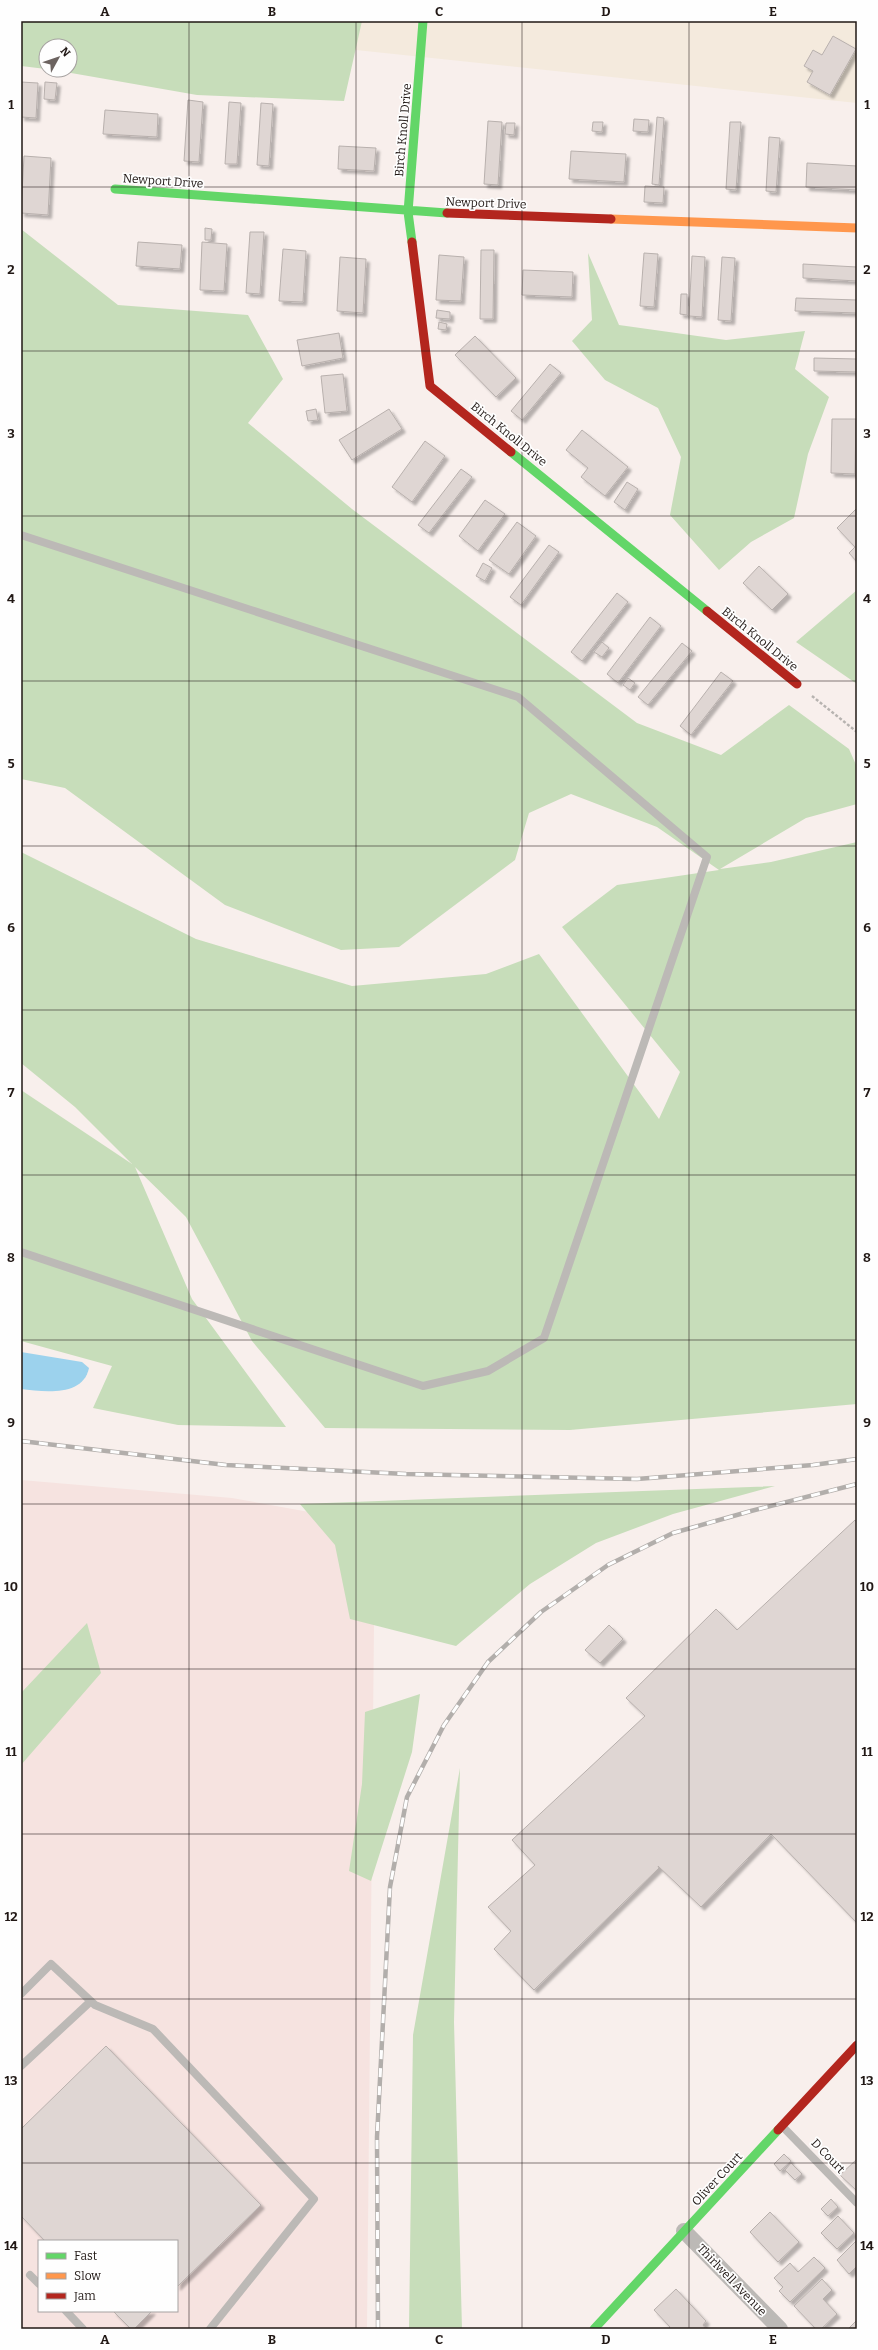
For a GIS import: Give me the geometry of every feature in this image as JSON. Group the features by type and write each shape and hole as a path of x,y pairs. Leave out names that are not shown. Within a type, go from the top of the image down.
{"street":[{"name":"Birch Knoll Drive","path":"423,21 408,212 430,386 797,684"},
{"name":"Newport Drive","path":"115,189 408,212 857,228"},
{"name":"Oliver Court","path":"594,2329 857,2045"},
{"name":"Thirlwell Avenue","path":"684,2231 780,2329"}],"lane":[{"path":"21,535 518,697 707,857 544,1338 488,1371 423,1386 21,1252"},
{"path":"21,1994 51,1964 95,2005 154,2029 314,2199 210,2329"},
{"path":"21,2066 91,2001"},
{"name":"D Court","path":"782,2126 857,2203"},
{"path":"30,2275 38,2283"},
{"path":"67,2312 83,2329"}],"path":[{"name":"Birch Knoll Drive","path":"797,684 857,732"}],"shaded area":[{"path":"81,21 857,21 857,103"},
{"path":"21,1480 232,1498 375,1524 367,2329 21,2329"}],"green space":[{"path":"21,21 362,21 344,101 197,95 78,74 78,38 38,38 38,68 21,66"},
{"path":"21,229 118,305 248,315 283,379 248,423 352,509 637,723 721,755 789,705 849,749 857,767 857,804 806,818 720,869 771,862 857,842 857,1404 570,1430 325,1428 252,1341 186,1217 135,1167 192,1299 286,1427 178,1425 93,1408 112,1366 21,1341 21,1090 132,1164 75,1107 21,1063 21,852 196,939 352,986 486,974 539,954 659,1119 680,1072 562,927 617,885 719,870 657,827 571,794 529,813 515,860 399,947 341,950 225,905 65,788 21,779"},
{"path":"588,253 619,325 726,340 805,331 795,369 829,397 808,454 794,518 751,542 719,570 670,515 681,457 658,408 605,380 572,341 592,320"},
{"path":"857,590 857,684 796,642"},
{"path":"775,1486 673,1514 596,1543 530,1584 456,1646 350,1619 335,1545 300,1504"},
{"path":"87,1623 101,1673 21,1765 21,1693"},
{"path":"420,1694 412,1752 371,1881 349,1871 362,1784 365,1712"},
{"path":"460,1768 454,2022 462,2329 409,2329 413,2035"}],"water":[{"path":"21,1352 82,1362 89,1368 85,1377 79,1384 71,1388 51,1391 21,1389"}],"building":[{"path":"833,36 856,49 830,95 807,82 813,71 804,66 813,50 822,55"},
{"path":"21,82 38,83 36,118 21,117"},
{"path":"45,82 57,83 55,100 44,99"},
{"path":"188,100 203,102 199,162 184,161"},
{"path":"229,102 241,103 237,164 225,164"},
{"path":"261,103 273,104 269,166 257,165"},
{"path":"105,110 158,114 157,137 103,134"},
{"path":"657,117 664,118 659,185 652,184"},
{"path":"634,119 649,120 648,132 633,131"},
{"path":"488,121 502,122 498,185 484,184"},
{"path":"593,122 603,122 602,132 592,131"},
{"path":"730,122 741,122 736,190 726,189"},
{"path":"506,123 515,123 514,135 505,134"},
{"path":"769,137 780,138 776,192 766,191"},
{"path":"339,146 376,148 374,171 338,169"},
{"path":"571,151 626,154 624,182 569,179"},
{"path":"24,156 51,158 48,215 21,213"},
{"path":"807,163 857,166 857,190 806,187"},
{"path":"645,186 664,187 663,203 644,202"},
{"path":"205,228 212,229 211,240 205,240"},
{"path":"250,232 264,232 260,294 246,293"},
{"path":"138,242 182,245 180,269 136,266"},
{"path":"202,242 227,244 224,291 200,290"},
{"path":"283,249 306,251 303,302 279,301"},
{"path":"481,250 494,250 493,319 480,319"},
{"path":"644,253 658,254 654,307 640,306"},
{"path":"439,255 464,257 461,301 436,300"},
{"path":"692,256 705,257 702,317 689,316"},
{"path":"340,257 366,259 363,313 337,311"},
{"path":"722,257 735,258 731,321 718,320"},
{"path":"803,264 857,267 857,281 803,278"},
{"path":"523,270 573,272 572,297 522,295"},
{"path":"681,294 687,294 687,315 680,314"},
{"path":"796,298 857,300 857,313 795,311"},
{"path":"437,310 450,312 450,319 436,318"},
{"path":"439,322 447,324 446,330 438,329"},
{"path":"339,333 343,358 302,366 297,340"},
{"path":"475,336 516,378 496,397 455,355"},
{"path":"814,358 857,359 857,372 814,371"},
{"path":"550,364 561,373 522,420 511,411"},
{"path":"343,374 347,411 325,413 321,376"},
{"path":"316,409 318,420 308,421 306,411"},
{"path":"389,409 402,429 352,460 339,440"},
{"path":"832,419 856,419 855,474 831,473"},
{"path":"582,430 628,467 605,496 581,477 588,468 566,450"},
{"path":"425,441 445,456 412,502 392,487"},
{"path":"461,469 472,477 429,533 418,525"},
{"path":"627,482 638,489 625,510 614,502"},
{"path":"485,500 505,514 478,551 459,536"},
{"path":"857,508 857,562 849,553 855,547 837,528"},
{"path":"517,522 536,536 509,574 489,560"},
{"path":"549,545 559,552 521,605 510,597"},
{"path":"483,563 492,568 485,581 476,576"},
{"path":"759,566 788,594 772,610 743,583"},
{"path":"617,593 628,602 582,661 571,652"},
{"path":"650,617 661,626 618,683 607,674"},
{"path":"602,642 609,648 602,657 594,652"},
{"path":"682,643 692,651 648,705 638,697"},
{"path":"721,672 733,681 691,735 680,726"},
{"path":"628,678 635,683 630,690 623,685"},
{"path":"855,1520 857,1523 857,1923 771,1834 701,1907 658,1866 659,1868 534,1990 494,1949 511,1931 488,1907 535,1865 512,1840 645,1716 626,1698 716,1609 737,1630"},
{"path":"609,1625 623,1639 600,1663 585,1650"},
{"path":"106,2046 261,2205 178,2286 178,2240 44,2240 21,2216 21,2129"},
{"path":"784,2154 791,2161 780,2171 774,2164"},
{"path":"857,2159 857,2191 840,2175"},
{"path":"791,2163 802,2174 795,2180 785,2170"},
{"path":"831,2199 838,2207 828,2216 821,2209"},
{"path":"770,2212 799,2242 778,2262 750,2232"},
{"path":"838,2216 854,2233 837,2249 821,2233"},
{"path":"856,2241 857,2266 849,2274 837,2260"},
{"path":"814,2257 825,2268 790,2302 779,2291 783,2287 774,2278 790,2263 798,2272"},
{"path":"822,2279 832,2290 823,2299 837,2314 821,2329 816,2329 794,2306"},
{"path":"676,2289 706,2321 703,2325 706,2329 668,2329 670,2327 654,2310"},
{"path":"114,2312 151,2312 134,2329 131,2329"},
{"path":"857,2320 857,2329 848,2329"}],"railway":[{"path":"21,1441 226,1465 406,1474 637,1479 813,1465 857,1459"},
{"path":"378,2329 377,2137 390,1887 407,1797 444,1725 488,1662 541,1612 608,1565 673,1533 857,1484"}],"traffic: fast":[{"path":"412,242 408,212 423,21"},
{"path":"115,189 447,213"},
{"path":"511,452 707,611"},
{"path":"594,2329 778,2130"}],"traffic: slow":[{"path":"611,219 857,228"}],"traffic: jam":[{"path":"447,213 611,219"},
{"path":"412,242 430,386 511,452"},
{"path":"707,611 797,684"},
{"path":"778,2130 857,2045"}]}
